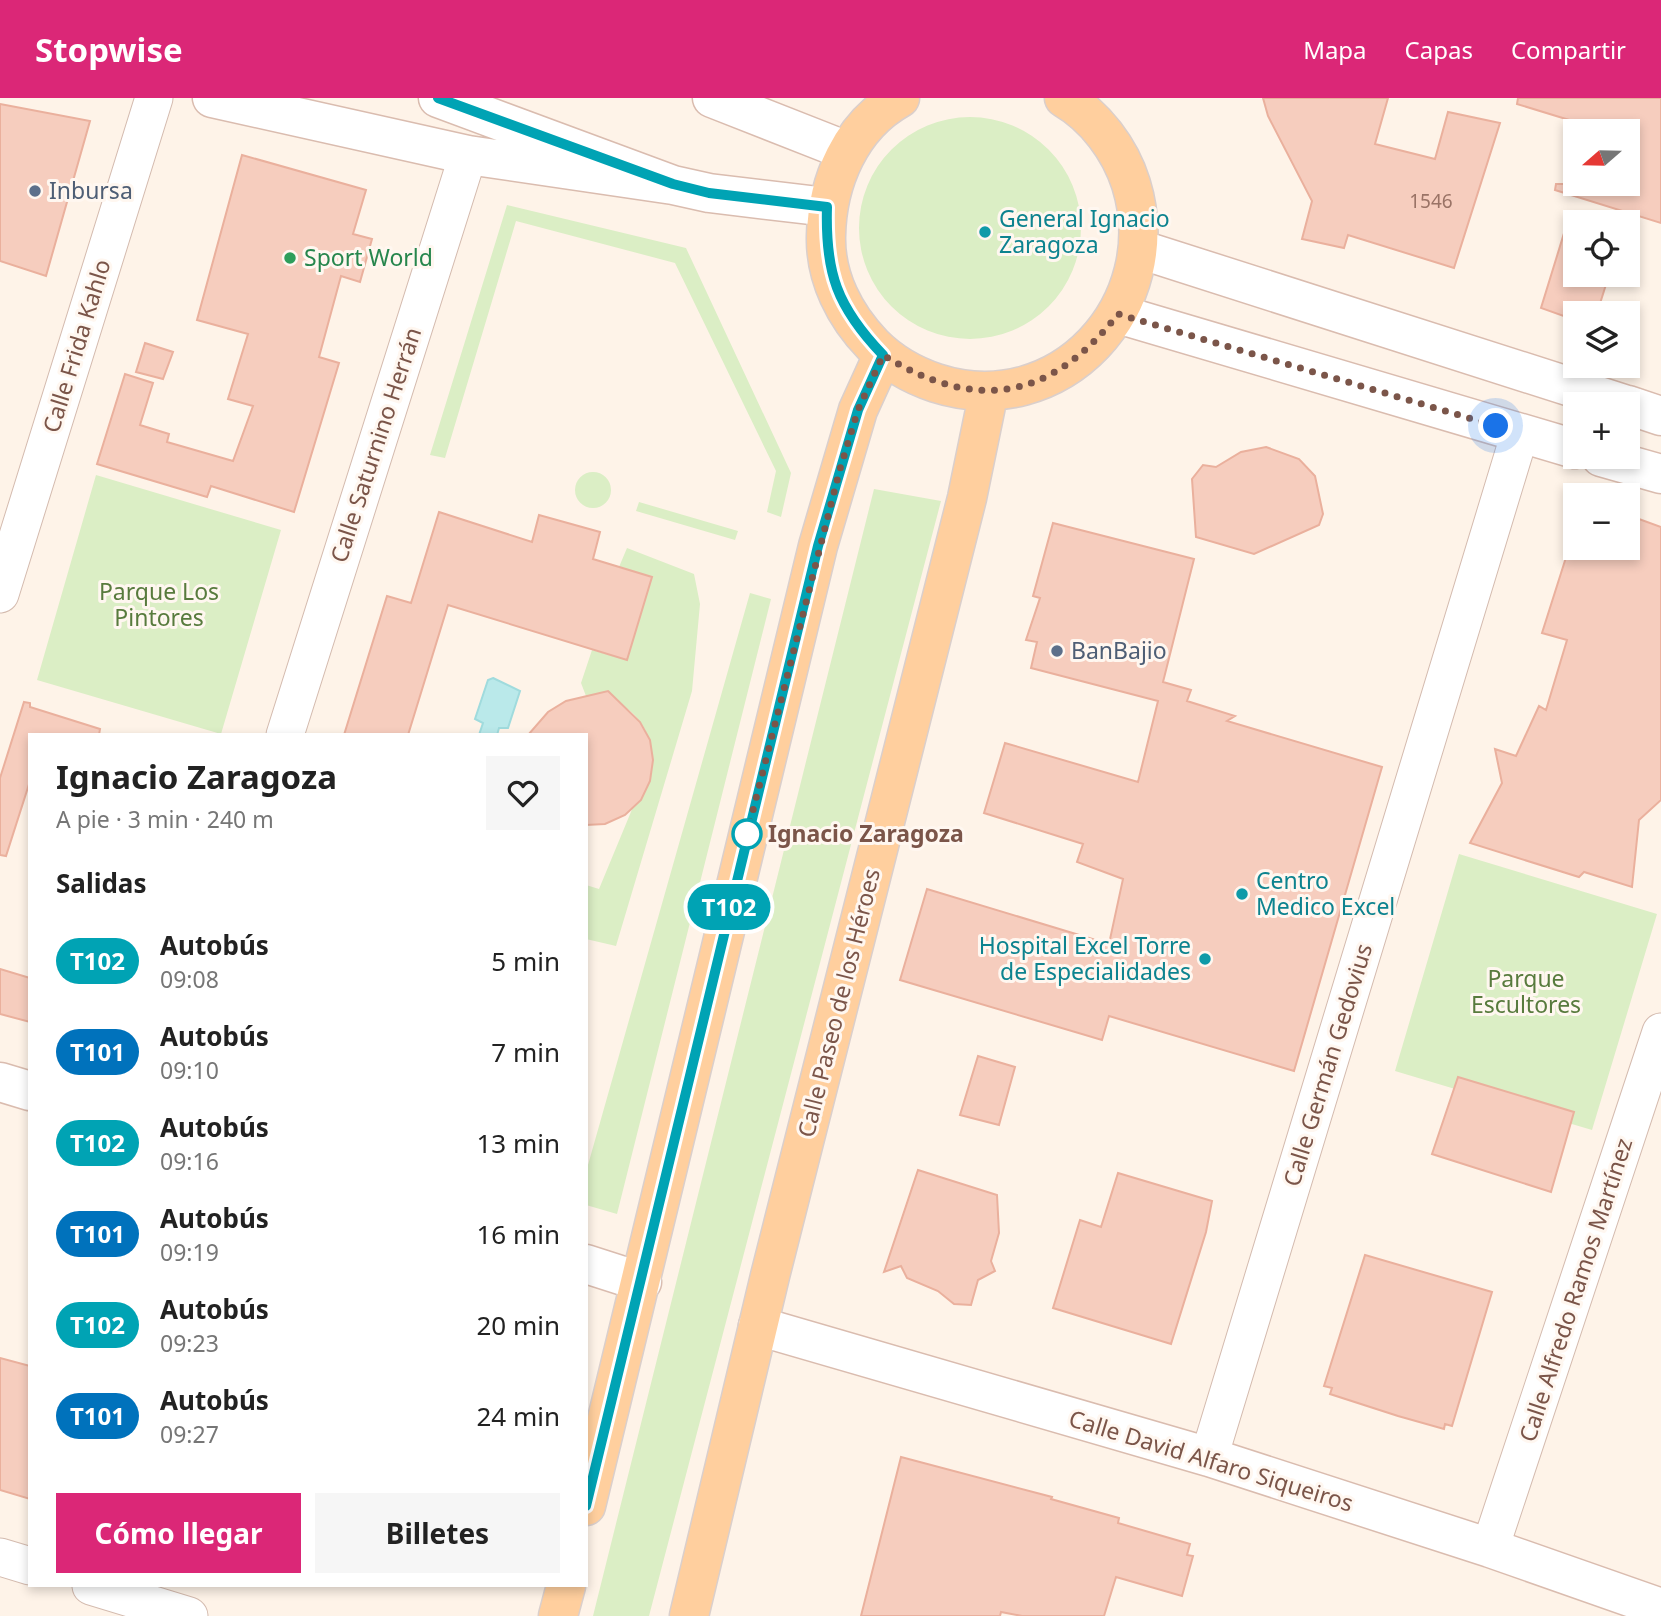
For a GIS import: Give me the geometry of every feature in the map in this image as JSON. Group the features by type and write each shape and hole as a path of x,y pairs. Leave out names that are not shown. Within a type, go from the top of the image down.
{"main road":[{"path":"212,98 468,155 673,184 709,193 827,207"},
{"path":"438,98 673,184"},
{"path":"900,98 867,124 847,150 834,177 827,207 825,248 835,289 855,325 883,355 915,376 951,388 989,391 1028,384 1063,369 1094,345 1118,314 1132,283 1139,249 1138,207 1126,167 1104,131 1070,100"},
{"path":"719,99 847,150"},
{"path":"1139,249 1585,392"},
{"path":"1118,314 1563,446"},
{"path":"588,1498 818,546 858,410 883,355"},
{"name":"Calle Paseo de los Héroes","path":"689,1616 758,1326 967,498 989,391"},
{"path":"1640,409 1661,416"},
{"path":"1640,468 1661,474"},
{"path":"0,1082 28,1090"},
{"path":"588,1265 642,1282"},
{"name":"Calle David Alfaro Siqueiros","path":"758,1326 1209,1457 1490,1548 1661,1608"},
{"path":"558,1616 566,1587"}],"street":[{"name":"Calle Frida Kahlo","path":"0,594 154,98"},
{"name":"Calle Saturnino Herrán","path":"286,733 468,155"},
{"name":"Calle Germán Gedovius","path":"1209,1457 1520,433"},
{"name":"Calle Alfredo Ramos Martínez","path":"1490,1548 1661,1032"},
{"path":"0,1557 28,1565"},
{"path":"94,1587 189,1616"}],"green space":[{"path":"970,117 992,119 1022,130 1040,142 1056,158 1068,176 1076,196 1081,228 1079,250 1068,280 1056,298 1040,314 1022,326 1002,334 970,339 948,337 918,326 900,314 884,298 872,280 864,260 859,228 861,206 872,176 884,158 900,142 918,130 938,122"},
{"path":"507,205 686,248 791,473 781,517 767,512 776,471 675,263 516,221 445,458 430,455"},
{"path":"593,472 606,477 611,490 606,503 593,508 580,503 575,490 580,477"},
{"name":"Parque Los Pintores","path":"96,475 281,530 221,733 37,680"},
{"path":"874,489 941,501 649,1616 593,1616"},
{"path":"639,502 738,531 735,540 636,511"},
{"path":"627,548 694,574 700,604 692,691 616,946 588,939 588,886 599,889 633,807 643,796 649,783 652,754 644,727 635,715 614,702 586,696 581,683 592,650 627,660 619,567"},
{"path":"750,593 771,599 617,1214 588,1206 588,1165"},
{"name":"Parque Escultores","path":"1459,854 1657,914 1592,1130 1395,1071"}],"water":[{"path":"493,678 520,691 508,728 499,728 498,733 480,733 483,723 475,719 488,680"}],"building":[{"path":"1263,98 1388,98 1375,144 1435,159 1448,112 1500,123 1454,268 1348,235 1344,248 1302,239 1312,201 1268,116"},
{"path":"1518,98 1661,98 1661,223 1640,216 1640,210 1619,210 1574,196 1640,196 1640,119 1566,119 1517,104"},
{"name":"Inbursa","path":"0,104 90,121 46,276 0,261"},
{"path":"242,155 366,190 353,234 372,239 360,282 341,276 319,357 339,363 294,512 211,486 207,497 97,464 125,374 153,383 140,425 169,434 167,442 233,461 253,406 228,399 248,334 197,320"},
{"path":"1556,184 1563,184 1563,192 1555,190"},
{"path":"1563,236 1563,287 1605,287 1601,301 1563,301 1563,316 1541,308"},
{"path":"145,343 173,352 163,379 136,372"},
{"path":"1266,447 1299,459 1315,476 1323,514 1319,525 1254,554 1196,537 1192,479 1203,465 1216,467 1241,452"},
{"path":"439,512 532,542 539,515 600,532 593,559 652,577 627,660 448,605 409,733 345,733 387,596 411,603"},
{"path":"1640,519 1661,527 1661,800 1639,820 1632,887 1584,872 1579,877 1470,843 1502,783 1495,749 1516,756 1539,706 1546,710 1567,640 1542,633 1565,560 1640,560"},
{"name":"Centro Medico Excel","path":"1053,523 1194,559 1163,682 1191,690 1187,701 1235,716 1227,721 1382,767 1294,1071 1109,1016 1102,1040 900,980 927,889 1109,944 1123,879 1077,862 1083,844 984,813 1005,743 1138,782 1158,701 1031,668 1037,642 1026,640 1040,598 1033,596"},
{"path":"608,691 640,722 650,740 653,760 650,781 641,800 625,815 605,824 588,825 588,733 530,733 548,712 566,701"},
{"path":"24,702 30,703 30,707 100,729 99,733 28,733 28,787 6,856 0,855 0,778"},
{"path":"0,969 28,977 28,1021 0,1014"},
{"path":"978,1056 1015,1067 999,1125 960,1115"},
{"path":"1458,1077 1574,1112 1551,1192 1432,1154"},
{"path":"918,1170 997,1195 999,1233 991,1261 995,1271 978,1280 971,1305 954,1304 938,1291 907,1278 901,1266 884,1272"},
{"path":"1118,1173 1212,1201 1206,1232 1171,1344 1053,1308 1080,1220 1101,1227"},
{"path":"1365,1255 1492,1292 1452,1426 1445,1424 1444,1429 1398,1416 1330,1394 1332,1388 1324,1386"},
{"path":"0,1358 28,1365 28,1498 0,1490"},
{"path":"901,1457 1052,1497 1051,1499 1119,1518 1118,1523 1190,1544 1187,1555 1193,1556 1182,1596 1116,1577 1104,1616 1022,1616 1001,1612 1000,1616 861,1616"}],"bus line":[{"name":"T102","path":"438,98 673,184 709,193 827,207 825,248 835,289 855,325 883,355 858,410 818,546 588,1498"}],"place":[{"name":"Inbursa","path":"35,191"},
{"name":"General Ignacio Zaragoza","path":"985,232"},
{"name":"Sport World","path":"290,258"},
{"name":"BanBajio","path":"1057,651"},
{"name":"Ignacio Zaragoza","path":"747,834"},
{"name":"Centro Medico Excel","path":"1242,894"},
{"name":"Hospital Excel Torre de Especialidades","path":"1205,959"}],"route":[{"path":"747,834 818,546 858,410 883,355 915,376 951,388 989,391 1028,384 1063,369 1094,345 1118,314 1496,426"}]}
